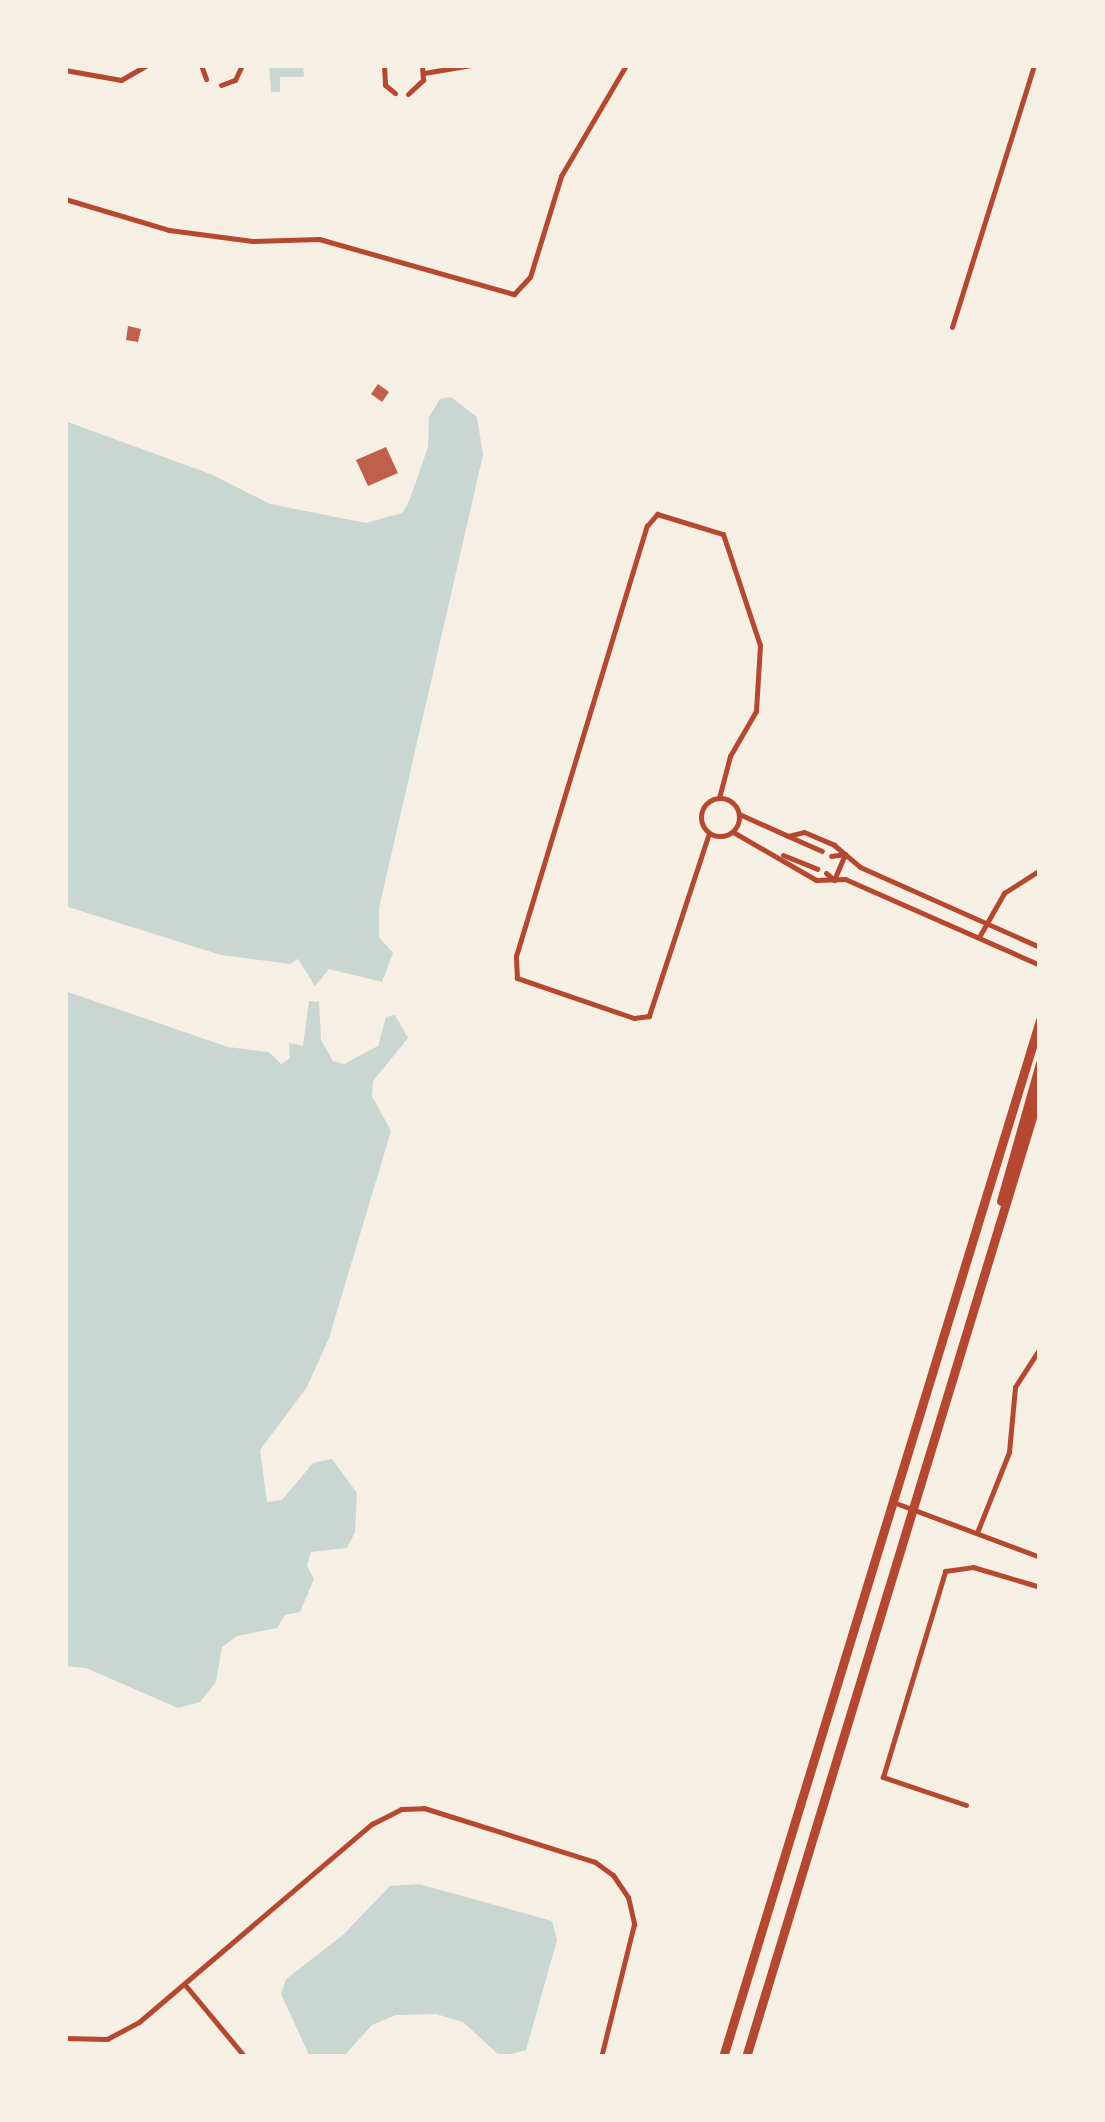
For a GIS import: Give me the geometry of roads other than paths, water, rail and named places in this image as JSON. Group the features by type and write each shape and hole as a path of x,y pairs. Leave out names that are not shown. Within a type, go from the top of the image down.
{"main road":[{"path":"723,2057 1040,1020"},
{"path":"995,1238 1006,1172 1040,1063"},
{"path":"746,2057 1040,1092"}],"street":[{"path":"65,70 121,80 147,65"},
{"path":"201,65 206,79"},
{"path":"221,85 234,80 242,65"},
{"path":"384,65 385,85 395,93"},
{"path":"408,94 423,69 471,65"},
{"path":"65,198 169,230 252,241 318,239 514,294 530,277 560,176 626,65"},
{"path":"952,326 1034,65"},
{"path":"657,514 723,534 760,645 756,712 730,756 718,798 700,816 709,833 649,1016 634,1018 517,978 514,965 527,918 647,526 657,514"},
{"path":"718,798 739,814 822,851"},
{"path":"733,832 739,814"},
{"path":"709,833 733,832 816,869"},
{"path":"788,836 804,832 844,854 860,868 1040,947"},
{"path":"781,853 806,875 845,879 1040,965"},
{"path":"831,856 844,854"},
{"path":"834,880 844,854"},
{"path":"978,937 1004,893 1040,870"},
{"path":"826,872 834,880"},
{"path":"978,1530 1009,1452 1016,1386 1040,1348"},
{"path":"892,1501 978,1530 1040,1558"},
{"path":"966,1806 884,1776 945,1571 973,1567 1040,1587"},
{"path":"65,2038 107,2038 186,1985 372,1824 401,1808 424,1808 595,1862 612,1875 628,1897 634,1924 601,2057"},
{"path":"186,1985 244,2057"}]}
